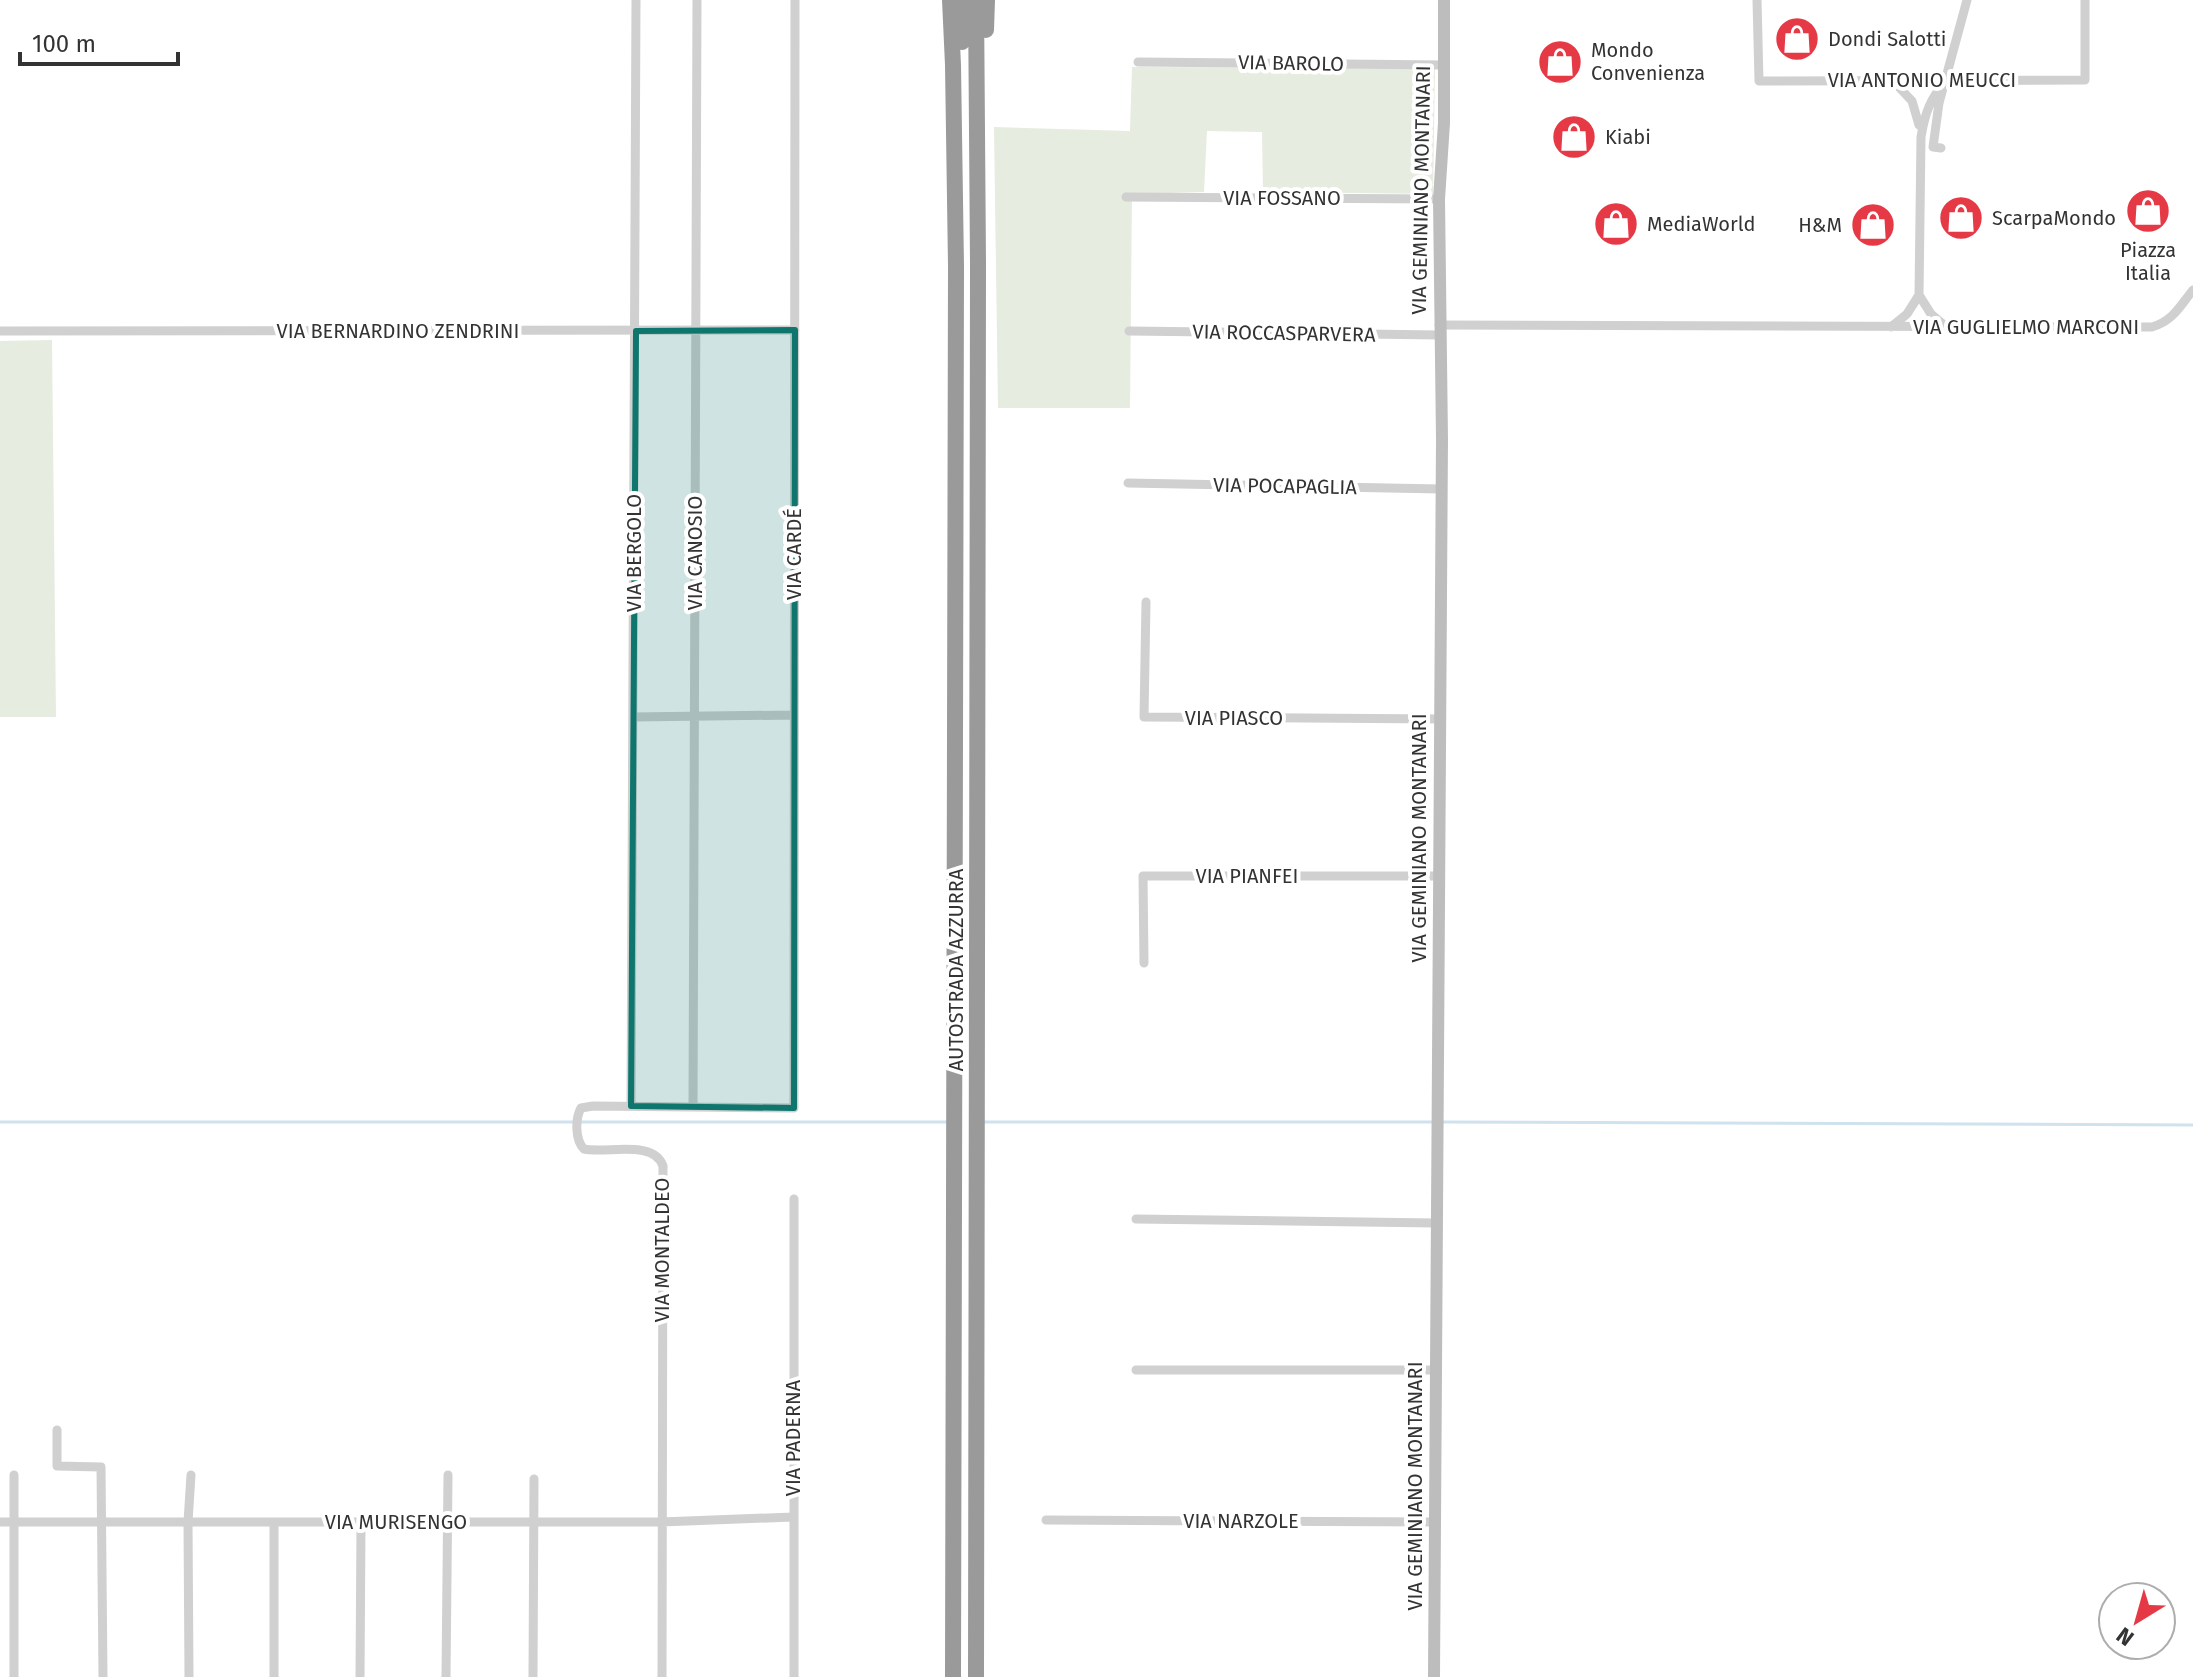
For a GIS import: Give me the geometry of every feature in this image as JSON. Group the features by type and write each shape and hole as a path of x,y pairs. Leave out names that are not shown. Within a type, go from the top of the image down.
{"highway":[{"path":"950,0 956,266"},
{"path":"956,266 963,91 962,0"},
{"path":"976,0 978,264"},
{"path":"978,264 987,0"},
{"name":"AUTOSTRADA AZZURRA","path":"976,1677 978,264"},
{"name":"AUTOSTRADA AZZURRA","path":"953,1677 956,266"}],"street":[{"name":"VIA BERGOLO","path":"631,1106 636,0"},
{"name":"VIA CANOSIO","path":"693,1107 697,0"},
{"name":"VIA CARDÉ","path":"794,1108 795,0"},
{"name":"VIA GEMINIANO MONTANARI","path":"1434,1677 1441,489 1439,199 1444,0"},
{"name":"VIA ANTONIO MEUCCI","path":"1757,0 1759,81 2085,80 2085,0"},
{"path":"1941,148 1933,147 1939,103 1967,0"},
{"name":"VIA BAROLO","path":"1138,62 1444,65"},
{"path":"1913,80 1910,92 1921,137"},
{"path":"1891,327 1907,314 1919,295 1921,137 1930,100 1926,80"},
{"path":"1930,100 1947,80"},
{"path":"1892,81 1912,101"},
{"name":"VIA FOSSANO","path":"1126,197 1439,199"},
{"name":"VIA GUGLIELMO MARCONI","path":"1439,330 2152,327 2175,315 2193,290"},
{"path":"1919,295 1931,314 1947,327"},
{"name":"VIA BERNARDINO ZENDRINI","path":"0,331 795,330"},
{"name":"VIA ROCCASPARVERA","path":"1129,331 1439,330"},
{"name":"VIA POCAPAGLIA","path":"1128,483 1441,489"},
{"name":"VIA PIASCO","path":"1146,602 1144,717 1440,719"},
{"path":"633,717 794,715"},
{"name":"VIA PIANFEI","path":"1144,963 1143,876 1438,876"},
{"name":"VIA MONTALDEO","path":"662,1677 662,1163 657,1156 645,1151 586,1150 578,1143 578,1112 583,1107 631,1106 794,1108"},
{"name":"VIA PADERNA","path":"794,1199 794,1677"},
{"path":"1136,1219 1436,1223"},
{"path":"1136,1370 1436,1370"},
{"path":"57,1430 57,1466 101,1467 103,1677"},
{"path":"14,1475 14,1677"},
{"path":"189,1677 188,1522 191,1475"},
{"path":"446,1677 448,1475"},
{"path":"533,1677 534,1479"},
{"name":"VIA MURISENGO","path":"0,1522 661,1522 793,1517"},
{"name":"VIA NARZOLE","path":"1046,1520 1435,1522"},
{"path":"274,1522 274,1677"},
{"path":"360,1677 361,1522"}],"highlighted area":[{"path":"795,330 794,1108 631,1106 636,331"}],"shaded area":[{"path":"1132,67 1435,68 1433,194 1263,192 1262,132 1207,131 1204,192 1132,194 1130,408 998,408 994,127 1130,131"},
{"path":"52,340 56,717 0,717 0,341"}],"waterway":[{"path":"0,1122 573,1122"},
{"path":"581,1122 949,1122"},
{"path":"981,1122 1433,1122"},
{"path":"1441,1122 2193,1125"}],"place":[{"name":"Dondi Salotti","path":"1797,39"},
{"name":"Mondo Convenienza","path":"1560,62"},
{"name":"Kiabi","path":"1574,137"},
{"name":"Piazza Italia","path":"2148,211"},
{"name":"ScarpaMondo","path":"1961,218"},
{"name":"MediaWorld","path":"1616,224"},
{"name":"H&M","path":"1873,225"}]}
